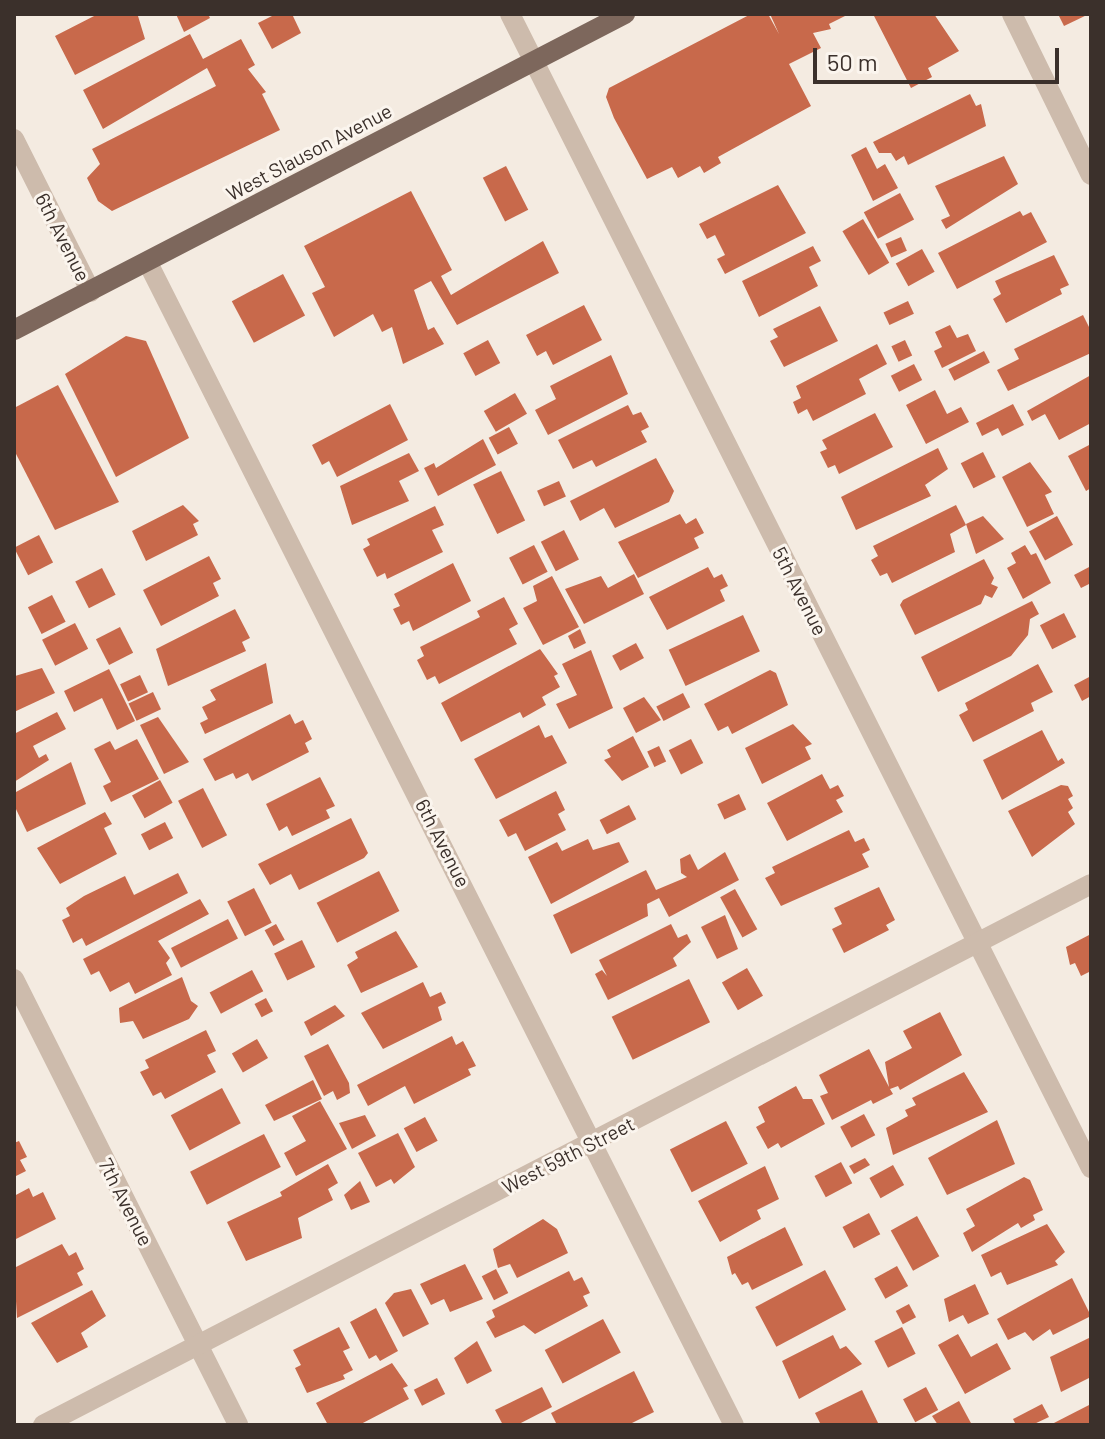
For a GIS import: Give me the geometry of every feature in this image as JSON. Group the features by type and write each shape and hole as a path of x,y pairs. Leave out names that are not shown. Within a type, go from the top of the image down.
{"main road":[{"name":"West Slauson Avenue","path":"14,330 625,14"}],"street":[{"name":"5th Avenue","path":"510,14 1091,1168"},
{"path":"1012,14 1091,175"},
{"name":"6th Avenue","path":"14,139 91,292"},
{"name":"6th Avenue","path":"148,263 734,1425"},
{"name":"West 59th Street","path":"43,1425 1091,884"},
{"name":"7th Avenue","path":"14,979 238,1425"}],"building":[{"path":"98,14 142,14 138,16 145,39 75,75 55,36"},
{"path":"176,14 208,14 210,18 184,32"},
{"path":"276,14 292,14 301,33 272,49 258,23"},
{"path":"751,14 768,14 779,34 770,14 849,14 829,24 831,29 813,33 821,48 789,64 811,106 718,157 721,163 704,173 700,166 678,178 672,167 647,179 614,118 606,97 609,88"},
{"path":"873,14 934,14 959,51 928,68 932,77 911,88"},
{"path":"1058,14 1089,14 1064,26"},
{"path":"190,34 203,59 241,39 255,65 248,69 266,92 262,94 280,130 112,211 98,201 87,178 100,164 92,149 216,86 207,68 103,129 83,90"},
{"path":"970,94 976,106 981,104 986,126 908,165 904,156 896,161 891,153 879,153 873,142"},
{"path":"866,147 877,169 885,164 898,188 873,201 851,155"},
{"path":"1004,156 1018,184 946,229 941,220 950,216 935,186"},
{"path":"506,166 528,210 505,221 483,178"},
{"path":"778,185 806,233 725,274 717,259 725,255 715,235 707,239 699,224"},
{"path":"411,191 452,270 441,276 451,295 543,241 559,273 457,325 431,281 414,290 428,330 434,327 444,344 403,364 392,327 382,332 373,314 334,337 312,293 325,287 304,246"},
{"path":"900,193 914,219 878,239 864,212"},
{"path":"1020,211 1023,216 1031,212 1047,242 957,289 938,253"},
{"path":"863,219 889,263 869,275 842,231"},
{"path":"901,237 907,251 891,257 885,244"},
{"path":"813,246 821,261 809,267 818,286 759,317 742,281"},
{"path":"922,249 935,272 908,286 896,264"},
{"path":"1054,255 1069,285 1060,289 1062,294 1006,323 993,299 1001,294 995,281"},
{"path":"283,274 305,315 254,343 232,301"},
{"path":"908,301 914,314 889,325 884,312"},
{"path":"584,305 602,340 553,365 546,351 537,356 526,335"},
{"path":"820,306 838,341 784,367 770,341 778,337 773,329"},
{"path":"1083,315 1091,331 1091,353 1008,391 997,370 1019,359 1014,349"},
{"path":"950,325 957,338 968,334 976,351 942,368 934,351 942,347 935,332"},
{"path":"126,336 146,341 189,438 116,477 65,374"},
{"path":"488,340 500,363 475,376 463,353"},
{"path":"905,340 912,355 899,362 891,346"},
{"path":"877,344 887,364 859,379 866,394 813,421 807,409 798,414 793,402 801,398 796,386"},
{"path":"984,351 990,363 954,381 948,369"},
{"path":"611,355 628,394 548,435 535,410 556,399 550,386"},
{"path":"914,364 922,380 899,392 891,376"},
{"path":"1091,375 1091,423 1059,440 1045,414 1032,421 1027,411"},
{"path":"58,385 119,502 55,530 14,450 14,408"},
{"path":"935,390 947,414 961,407 969,422 926,444 906,405"},
{"path":"515,393 527,414 496,432 484,411"},
{"path":"390,404 408,440 337,477 329,461 322,465 312,445"},
{"path":"1013,404 1024,425 1002,436 998,428 982,436 976,423"},
{"path":"628,405 633,415 641,412 649,427 641,431 647,442 596,467 592,460 573,469 558,440"},
{"path":"875,413 893,447 839,474 835,465 828,468 820,452 827,449 822,440"},
{"path":"509,427 518,444 498,455 489,438"},
{"path":"483,439 496,465 438,496 424,468 434,463 436,468"},
{"path":"1091,444 1091,488 1086,491 1068,456"},
{"path":"938,448 948,469 925,485 931,496 856,530 841,497"},
{"path":"983,452 996,477 973,488 961,463"},
{"path":"409,453 419,471 399,481 409,501 352,525 340,486"},
{"path":"656,458 674,491 669,502 615,528 604,508 580,521 570,501"},
{"path":"1030,462 1052,492 1045,495 1054,514 1027,527 1002,477"},
{"path":"501,471 525,520 497,534 473,485"},
{"path":"559,481 566,497 544,506 537,491"},
{"path":"183,505 199,521 193,524 198,535 146,561 132,531"},
{"path":"956,505 966,525 950,534 955,552 892,583 887,573 880,576 871,560 878,556 873,546"},
{"path":"435,506 444,525 432,530 443,552 387,579 385,573 377,577 363,549 370,545 367,539"},
{"path":"680,514 686,524 696,518 704,533 694,538 699,548 638,578 618,542"},
{"path":"983,516 1004,539 976,554 966,524"},
{"path":"1057,516 1073,545 1045,560 1029,532"},
{"path":"564,530 579,559 556,571 541,542"},
{"path":"39,535 53,563 28,575 14,548"},
{"path":"534,545 548,572 523,584 509,558"},
{"path":"1025,545 1031,555 1036,553 1051,583 1023,599 1007,568 1016,563 1011,553"},
{"path":"209,556 221,579 213,583 219,596 161,626 143,590"},
{"path":"984,559 994,578 991,584 998,587 992,598 985,595 981,604 915,635 900,605 903,600"},
{"path":"453,563 471,601 413,631 409,621 401,625 393,609 400,606 394,594"},
{"path":"1091,566 1091,583 1081,588 1074,575"},
{"path":"708,567 714,578 722,574 728,586 720,590 725,601 667,630 649,597"},
{"path":"102,568 116,595 89,608 75,582"},
{"path":"634,574 644,594 584,624 565,589 601,576 608,588"},
{"path":"552,576 579,627 543,645 523,608 537,601 533,586"},
{"path":"52,595 66,622 42,634 28,607"},
{"path":"504,597 518,624 509,629 517,644 439,684 435,676 427,680 417,660 424,656 420,647 480,617 477,611"},
{"path":"1032,601 1039,614 1030,619 1028,635 1011,656 938,692 921,657"},
{"path":"235,609 250,638 242,642 246,651 168,686 156,649"},
{"path":"1064,613 1076,637 1052,649 1040,625"},
{"path":"743,615 760,651 686,686 669,650"},
{"path":"75,623 88,649 55,666 42,640"},
{"path":"120,627 133,653 109,665 96,639"},
{"path":"580,629 586,643 574,649 568,636"},
{"path":"636,643 644,658 620,671 612,656"},
{"path":"540,649 558,674 554,676 560,687 542,697 546,705 523,718 520,712 461,742 441,703"},
{"path":"591,650 613,708 569,729 556,704 577,695 562,664"},
{"path":"266,663 273,703 205,734 200,723 208,719 202,707 216,700 210,690"},
{"path":"1038,664 1053,692 1031,703 1034,711 973,742 959,715 968,710 965,703"},
{"path":"42,668 55,693 14,712 15,676"},
{"path":"109,669 135,721 117,730 102,698 74,712 64,691"},
{"path":"770,670 776,673 788,705 732,734 728,726 718,731 704,704"},
{"path":"140,675 148,692 128,702 120,684"},
{"path":"1091,676 1091,696 1082,701 1074,685"},
{"path":"153,692 161,709 137,721 129,703"},
{"path":"683,693 690,707 664,721 656,707"},
{"path":"644,697 661,720 636,733 623,708"},
{"path":"57,712 66,729 33,746 39,758 46,754 49,760 14,782 14,734"},
{"path":"290,714 295,724 303,720 312,739 305,743 309,752 252,781 248,773 236,779 233,773 215,781 203,759"},
{"path":"158,717 189,762 164,774 140,725"},
{"path":"793,724 812,744 805,747 811,759 762,784 745,748"},
{"path":"539,725 545,738 552,735 567,763 496,799 474,759"},
{"path":"1042,730 1058,761 1062,758 1065,763 1002,800 983,760"},
{"path":"633,736 649,767 622,781 604,760 611,757 607,750"},
{"path":"137,739 159,779 111,802 103,786 111,782 94,749 110,741 115,750"},
{"path":"691,739 703,763 681,774 669,750"},
{"path":"659,746 666,761 654,767 647,751"},
{"path":"71,762 86,804 27,832 14,805 16,792"},
{"path":"822,774 830,789 838,785 844,796 836,800 843,812 787,841 767,803"},
{"path":"320,777 335,806 326,810 330,818 292,836 287,826 279,831 266,804"},
{"path":"160,780 173,803 145,818 132,796"},
{"path":"1061,785 1068,786 1073,796 1068,799 1073,808 1068,812 1075,824 1032,857 1008,811"},
{"path":"203,788 227,835 202,848 178,801"},
{"path":"556,791 565,810 558,814 566,830 525,851 516,833 508,837 499,820"},
{"path":"739,794 746,809 724,820 717,804"},
{"path":"629,805 636,819 607,834 600,820"},
{"path":"105,812 112,824 104,828 117,854 60,884 37,848"},
{"path":"351,818 368,853 364,858 299,890 291,874 270,885 258,864"},
{"path":"165,822 173,838 149,850 141,834"},
{"path":"849,830 855,842 864,838 870,850 862,854 869,867 781,906 765,878 775,873 772,867"},
{"path":"588,839 593,850 619,842 629,862 551,904 528,857 557,842 562,851"},
{"path":"725,852 739,880 669,917 659,898 647,904 648,916 571,954 553,915 646,870 656,890 687,877 681,873 680,859 690,854 698,870"},
{"path":"379,871 399,911 337,943 317,903"},
{"path":"178,873 188,893 86,946 82,938 73,943 62,920 70,916 66,908 84,896 125,876 134,895"},
{"path":"879,887 895,920 886,925 889,930 844,953 832,929 842,924 834,908"},
{"path":"254,888 272,923 245,936 227,902"},
{"path":"735,889 757,929 742,937 720,897"},
{"path":"200,899 209,914 158,941 170,958 166,963 172,975 135,994 129,982 110,992 99,971 91,975 83,959"},
{"path":"725,915 738,949 717,959 701,927"},
{"path":"228,919 238,939 181,968 171,948"},
{"path":"276,924 285,940 273,946 265,930"},
{"path":"671,924 678,938 687,934 691,942 673,958 677,966 608,1000 595,974 602,970 607,976 599,960"},
{"path":"396,931 418,967 361,993 347,965 358,958 355,952"},
{"path":"1091,934 1091,971 1081,976 1075,963 1070,965 1066,947"},
{"path":"302,940 315,967 287,981 274,954"},
{"path":"747,968 763,996 738,1010 722,982"},
{"path":"252,970 263,991 221,1014 210,993"},
{"path":"182,977 191,1001 198,1006 189,1019 143,1039 133,1021 120,1023 119,1008"},
{"path":"689,979 710,1022 633,1060 612,1017"},
{"path":"423,982 430,997 441,992 446,1003 438,1007 442,1020 383,1049 361,1013"},
{"path":"266,998 273,1011 262,1017 255,1004"},
{"path":"335,1005 345,1016 311,1036 304,1022"},
{"path":"940,1012 962,1055 900,1090 898,1086 890,1089 893,1094 873,1104 871,1100 832,1120 820,1096 828,1093 819,1075 869,1049 889,1087 885,1062 912,1048 903,1031"},
{"path":"206,1030 216,1051 207,1055 216,1072 165,1099 161,1092 153,1096 140,1072 149,1068 145,1060"},
{"path":"452,1036 456,1045 463,1041 476,1066 468,1069 471,1075 414,1104 405,1086 368,1106 357,1085"},
{"path":"257,1039 268,1058 243,1073 232,1054"},
{"path":"328,1044 349,1083 350,1093 337,1100 333,1091 324,1096 304,1056"},
{"path":"964,1072 988,1112 893,1155 886,1128 908,1116 905,1110 916,1105 912,1098"},
{"path":"313,1080 322,1099 274,1121 265,1105"},
{"path":"796,1086 803,1099 812,1099 825,1124 781,1148 778,1143 768,1149 756,1127 765,1122 758,1107"},
{"path":"222,1088 241,1123 190,1151 171,1115"},
{"path":"320,1101 347,1149 296,1176 284,1153 306,1141 292,1116"},
{"path":"864,1114 875,1135 851,1148 840,1127"},
{"path":"365,1115 376,1136 352,1149 339,1123"},
{"path":"425,1117 438,1141 416,1152 404,1128"},
{"path":"997,1120 1015,1164 947,1195 928,1158"},
{"path":"726,1121 748,1164 692,1192 670,1150"},
{"path":"398,1133 415,1167 394,1184 391,1179 376,1187 358,1153"},
{"path":"264,1134 281,1167 207,1205 190,1172"},
{"path":"19,1141 27,1157 20,1160 26,1171 14,1177 14,1143"},
{"path":"865,1158 870,1165 854,1174 849,1166"},
{"path":"841,1162 852,1183 826,1197 815,1176"},
{"path":"328,1164 338,1183 328,1189 333,1200 298,1218 302,1238 246,1261 227,1222 282,1196 280,1192"},
{"path":"893,1165 904,1185 881,1198 869,1178"},
{"path":"765,1166 779,1199 757,1210 761,1219 720,1242 698,1201"},
{"path":"1024,1177 1030,1180 1043,1210 1033,1215 1035,1220 1021,1228 1018,1223 972,1252 963,1233 975,1226 966,1209"},
{"path":"360,1181 370,1202 351,1210 344,1195"},
{"path":"29,1188 33,1197 43,1192 56,1219 14,1240 14,1196"},
{"path":"869,1213 880,1234 854,1248 843,1227"},
{"path":"917,1216 939,1256 913,1271 891,1231"},
{"path":"543,1219 557,1229 568,1253 517,1278 510,1264 498,1268 493,1249"},
{"path":"1047,1224 1065,1252 1055,1261 1058,1265 1007,1285 1001,1272 991,1277 981,1255"},
{"path":"785,1227 803,1265 752,1290 748,1282 742,1285 735,1273 732,1275 727,1257"},
{"path":"62,1244 69,1256 76,1252 84,1269 77,1273 83,1285 17,1318 14,1268"},
{"path":"465,1264 483,1299 450,1312 444,1299 431,1305 420,1284"},
{"path":"897,1266 908,1286 885,1299 874,1279"},
{"path":"496,1269 508,1293 494,1300 482,1276"},
{"path":"825,1270 846,1310 776,1347 755,1307"},
{"path":"569,1271 574,1281 582,1277 590,1293 583,1296 588,1306 535,1334 524,1325 495,1338 486,1322 495,1317 492,1310"},
{"path":"1072,1278 1091,1316 1053,1335 1050,1329 1033,1341 1025,1332 1008,1340 997,1319"},
{"path":"975,1284 989,1314 968,1324 963,1315 949,1322 944,1299"},
{"path":"411,1289 429,1324 403,1337 385,1303 394,1293"},
{"path":"92,1290 106,1316 81,1333 88,1347 57,1363 31,1323"},
{"path":"909,1304 916,1317 903,1324 896,1311"},
{"path":"376,1308 398,1351 380,1361 376,1355 369,1359 350,1322"},
{"path":"603,1319 621,1353 563,1384 545,1350"},
{"path":"339,1327 350,1348 343,1351 353,1370 343,1375 345,1379 307,1393 295,1368 301,1365 293,1350"},
{"path":"902,1327 916,1354 888,1368 874,1341"},
{"path":"958,1334 971,1357 997,1343 1011,1369 965,1394 938,1345"},
{"path":"833,1335 840,1349 846,1346 862,1364 799,1399 782,1361"},
{"path":"1091,1337 1091,1377 1061,1392 1050,1357"},
{"path":"477,1341 492,1371 467,1384 454,1358"},
{"path":"392,1363 408,1386 403,1388 409,1399 359,1425 328,1425 316,1403"},
{"path":"634,1371 654,1412 628,1425 557,1425 551,1413"},
{"path":"437,1378 445,1394 422,1406 414,1390"},
{"path":"542,1387 552,1407 517,1425 503,1425 495,1410"},
{"path":"926,1387 938,1410 915,1422 903,1399"},
{"path":"862,1390 879,1425 821,1425 815,1413"},
{"path":"959,1401 972,1425 938,1425 932,1416"},
{"path":"1042,1404 1049,1417 1032,1425 1016,1425 1013,1419"},
{"path":"1091,1404 1091,1425 1050,1425"}]}
